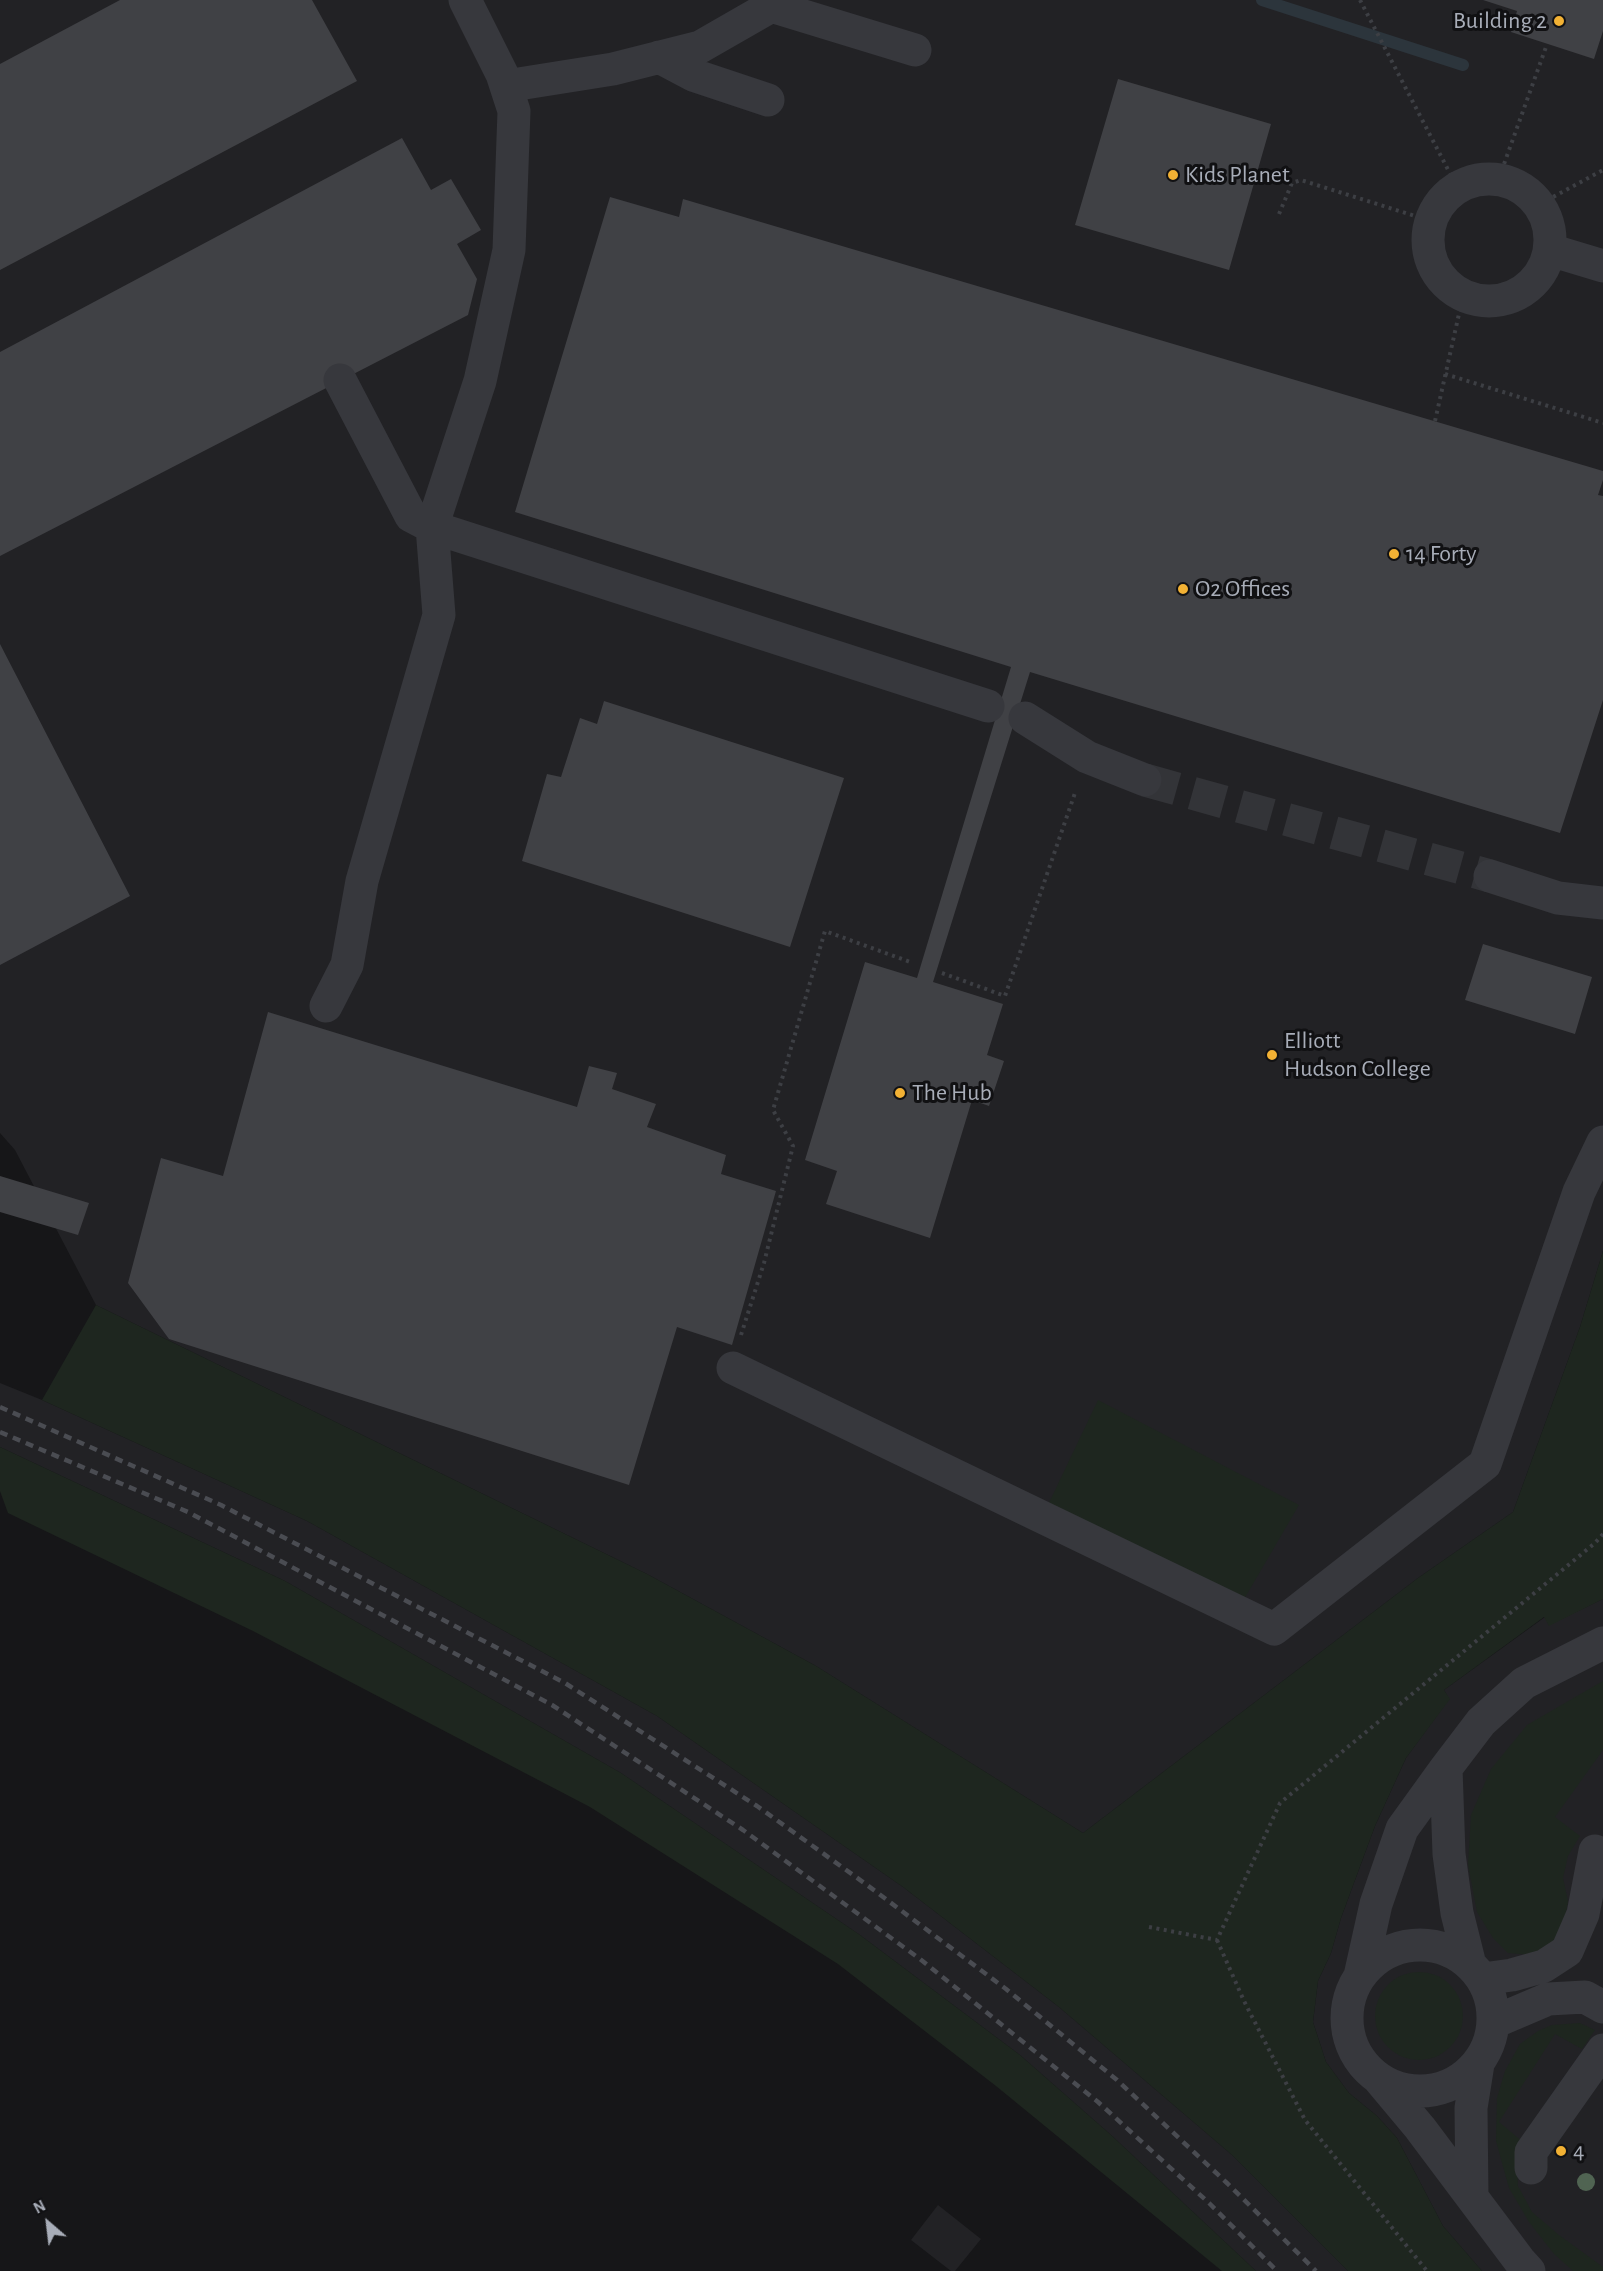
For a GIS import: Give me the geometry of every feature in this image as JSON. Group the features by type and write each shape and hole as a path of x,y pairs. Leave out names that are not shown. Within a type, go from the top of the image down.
{"street":[{"path":"326,1006 347,964 362,881 439,615 432,527 480,381 509,250 514,111 504,80 465,0"},
{"path":"504,80 613,69 700,47 777,3 915,50"},
{"path":"659,57 693,75 768,100"},
{"path":"1499,178 1529,192 1540,204 1551,234 1550,250 1544,268 1533,283 1518,295 1500,301 1481,301 1463,296 1448,286 1437,272 1429,256 1427,239 1431,221 1436,207 1457,187 1477,179 1499,178"},
{"path":"1550,250 1603,266"},
{"path":"340,380 411,516 432,527 988,706"},
{"path":"1025,718 1088,757 1145,780"},
{"path":"1490,876 1558,898 1603,903"},
{"path":"733,1368 1274,1629 1485,1464 1579,1192 1603,1142"},
{"path":"1360,1976 1376,1904 1402,1829 1446,1768 1481,1722 1524,1683 1603,1643"},
{"path":"1379,2079 1396,2088 1419,2092 1441,2088 1462,2079 1478,2064 1489,2044 1494,2022 1492,2000 1476,1970 1457,1913 1449,1854 1446,1768"},
{"path":"1529,2271 1420,2128 1379,2079 1365,2067 1354,2051 1348,2033 1347,2013 1351,1993 1360,1976 1374,1960 1392,1950 1412,1945 1432,1945 1451,1951 1476,1970 1512,1975 1545,1966 1567,1951 1583,1914 1595,1851"},
{"path":"1494,2022 1548,1999 1585,1997 1603,2007"},
{"path":"1531,2168 1531,2152 1603,2050"},
{"path":"1472,2197 1471,2108 1478,2064"}],"path":[{"path":"1360,0 1457,187"},
{"path":"1499,178 1546,47"},
{"path":"1540,204 1603,170"},
{"path":"1279,214 1292,183 1301,180 1431,221"},
{"path":"1435,421 1463,296"},
{"path":"1445,374 1603,423"},
{"path":"942,973 1005,996 1088,757"},
{"path":"733,1368 742,1329 764,1263 793,1146 773,1110 825,931 913,963"},
{"path":"1427,2271 1305,2120 1244,2001 1217,1940 1280,1803 1603,1534"},
{"path":"1149,1927 1217,1940"}],"shaded area":[{"path":"0,0 1603,0 1603,1251 1580,1327 1513,1512 1418,1578 1083,1833 816,1666 647,1574 96,1305 15,1150 0,1133"},
{"path":"1603,1251 1603,1599 1549,1626 1544,1617 1444,1690 1450,1699 1406,1758 1375,1826 1341,1918 1331,1953 1318,1981 1313,2022 1326,2062 1349,2093 1377,2116 1397,2138 1443,2226 1482,2271 1348,2271 1232,2155 1059,2007 903,1887 657,1716 307,1521 42,1400 96,1305 647,1574 816,1666 1083,1833 1418,1578 1513,1512 1580,1327"},
{"path":"0,1383 307,1521 657,1716 903,1887 1059,2007 1232,2155 1348,2271 1256,2271 1111,2135 1020,2055 860,1935 621,1773 285,1581 0,1447"},
{"path":"1098,1400 1299,1505 1243,1601 1048,1505"},
{"path":"0,1447 285,1581 621,1773 860,1935 1020,2055 1111,2135 1256,2271 1222,2271 996,2086 838,1964 590,1807 253,1631 8,1513 0,1491"},
{"path":"1603,1599 1603,2271 1482,2271 1443,2226 1397,2138 1377,2116 1349,2093 1326,2062 1313,2022 1318,1981 1331,1953 1341,1918 1375,1826 1406,1758 1449,1699 1444,1690 1545,1617 1549,1625"},
{"path":"1603,1681 1603,1750 1555,1817 1580,1836 1568,1856 1563,1878 1568,1901 1565,1920 1552,1944 1532,1955 1508,1953 1493,1938 1477,1912 1468,1865 1471,1815 1491,1769 1527,1725"},
{"path":"1410,1972 1428,1972 1444,1979 1456,1991 1463,2007 1463,2025 1456,2041 1444,2053 1428,2060 1410,2060 1394,2053 1382,2041 1375,2025 1375,2007 1382,1991 1394,1979"},
{"path":"1580,2023 1595,2030 1582,2049 1555,2034 1499,2122 1523,2142 1517,2160 1518,2186 1532,2212 1603,2267 1603,2271 1573,2271 1554,2254 1529,2222 1509,2188 1496,2141 1497,2098 1505,2071 1520,2044 1538,2031 1552,2025"},
{"path":"938,2205 981,2239 955,2271 951,2271 911,2240"}],"building":[{"path":"120,0 312,0 357,81 0,270 0,64"},
{"name":"Building 2","path":"1483,0 1603,0 1603,31 1594,59 1511,32 1517,11"},
{"name":"Kids Planet","path":"1118,79 1271,124 1229,270 1075,225"},
{"path":"402,138 431,190 451,179 481,230 457,244 477,279 468,315 0,556 0,352"},
{"name":"O2 Offices","path":"610,197 679,217 683,199 1603,471 1603,480 1598,495 1603,496 1603,700 1560,833 1030,672 933,982 1003,1004 987,1055 1004,1061 989,1106 972,1100 930,1238 826,1204 837,1171 805,1160 865,962 917,978 1011,667 515,512"},
{"path":"0,644 130,896 0,965"},
{"path":"604,701 844,778 790,947 522,861 547,774 561,777 580,718 597,724"},
{"path":"1483,944 1592,977 1575,1034 1465,1000"},
{"path":"268,1012 577,1107 589,1066 617,1073 612,1089 656,1104 647,1127 726,1155 721,1174 776,1191 732,1345 677,1327 629,1485 169,1339 128,1283 161,1158 223,1176"},
{"path":"0,1176 89,1203 78,1235 0,1212"}],"waterway":[{"path":"1262,0 1463,65"}],"tunnel":[{"path":"1145,780 1490,876"}],"railway":[{"path":"0,1407 221,1505 565,1683 757,1806 1006,1989 1117,2080 1228,2184 1316,2271"},
{"path":"0,1432 188,1512 552,1705 743,1830 920,1959 1098,2102 1209,2203 1277,2271"}],"place":[{"name":"Building 2","path":"1559,21"},
{"name":"Kids Planet","path":"1173,175"},
{"name":"14 Forty","path":"1394,554"},
{"name":"O2 Offices","path":"1183,589"},
{"name":"Elliott Hudson College","path":"1272,1055"},
{"name":"The Hub","path":"900,1093"},
{"name":"4","path":"1561,2151"}]}
